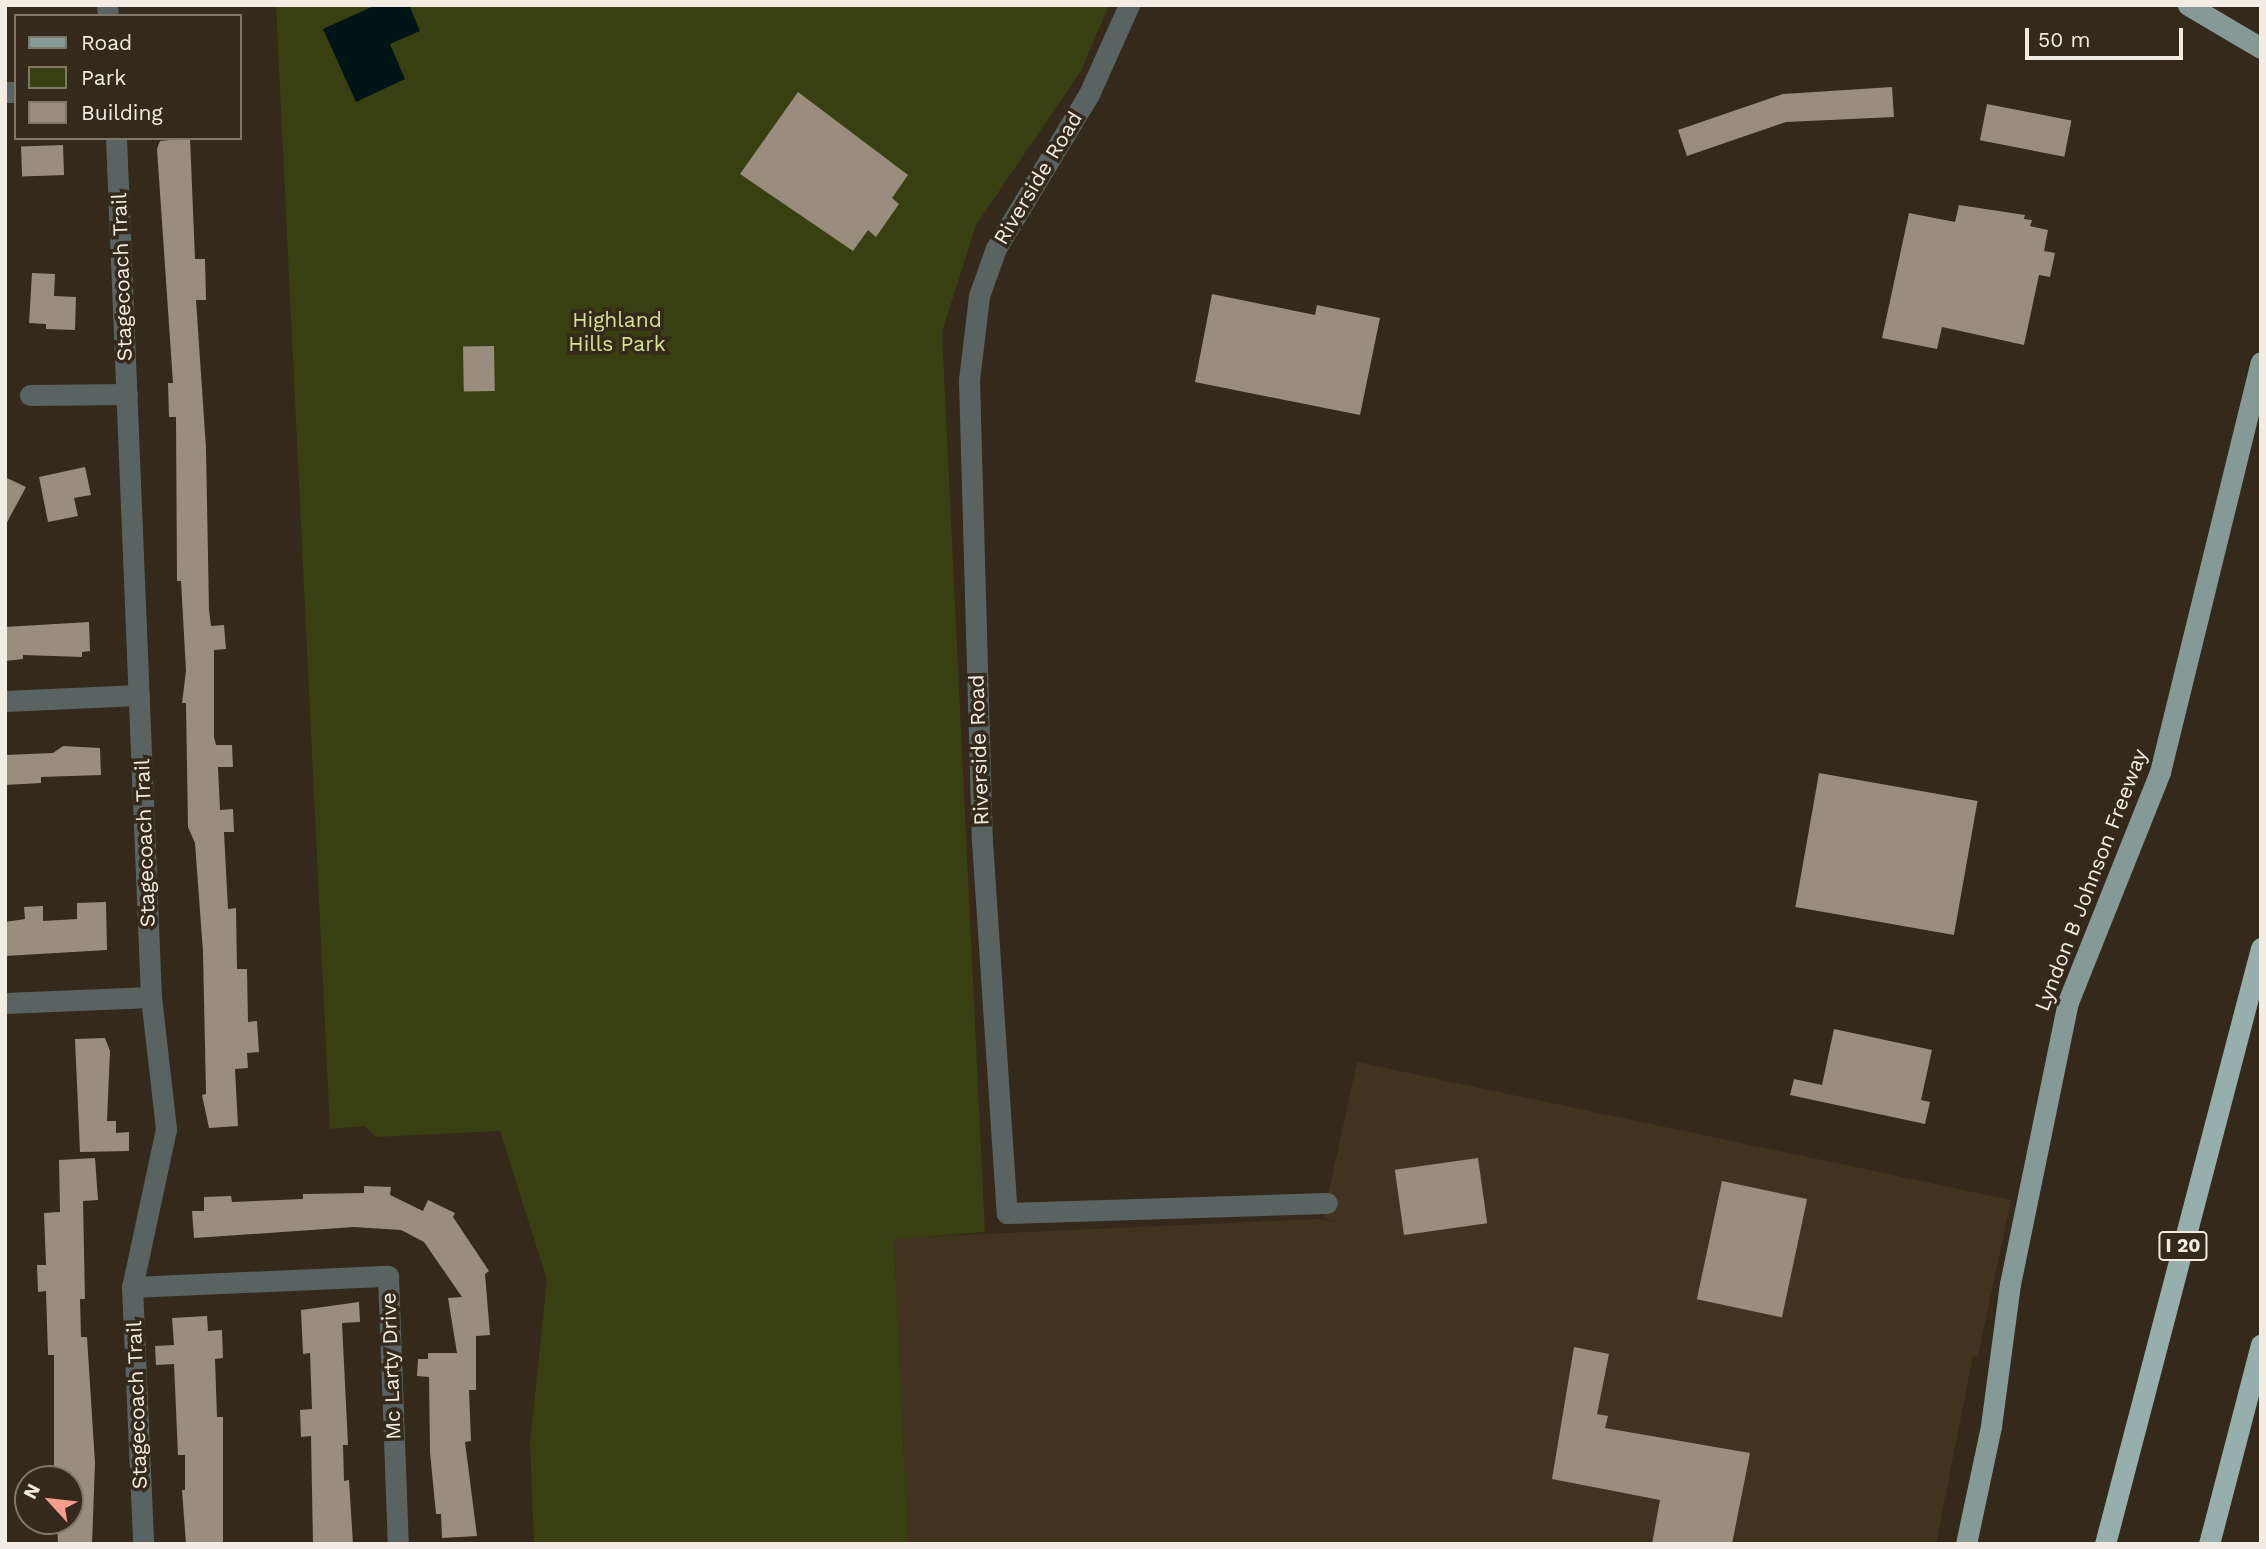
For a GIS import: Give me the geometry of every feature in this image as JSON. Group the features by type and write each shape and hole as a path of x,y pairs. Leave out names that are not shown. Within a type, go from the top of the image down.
{"highway":[{"name":"I 20","path":"2105,1544 2261,948"},
{"path":"2208,1544 2261,1345"}],"main road":[{"path":"2188,5 2261,48"},
{"name":"Lyndon B Johnson Freeway","path":"1966,1544 1991,1426 2010,1284 2068,1002 2160,772 2261,362"}],"street":[{"name":"Riverside Road","path":"1129,5 1088,94 996,248 979,296 969,380 982,841 1007,1213 1327,1203"},
{"name":"Stagecoach Trail","path":"116,140 151,996 166,1129 132,1287 143,1544"},
{"path":"30,395 127,394"},
{"path":"5,701 139,695"},
{"path":"5,1003 151,996"},
{"name":"Mc Larty Drive","path":"132,1287 387,1276 398,1544"}],"shaded area":[{"path":"376,5 409,5 420,31 390,44 405,79 356,102 323,29"},
{"path":"1357,1062 2011,1200 1978,1356 1973,1356 1936,1544 908,1544 894,1238 1319,1219 1343,1223 1323,1218"}],"green space":[{"name":"Highland Hills Park","path":"276,5 1109,5 1081,71 976,225 942,332 985,1232 894,1239 908,1544 534,1544 530,1443 547,1280 500,1131 376,1137 365,1126 330,1129"}],"building":[{"path":"1892,87 1894,117 1786,122 1687,156 1678,130 1783,94"},
{"path":"798,92 908,175 892,198 899,204 876,237 868,230 853,251 740,174"},
{"path":"1987,104 2071,120 2064,157 1980,140"},
{"path":"190,140 195,259 205,259 206,300 196,300 206,448 209,610 211,626 224,625 226,649 214,650 214,737 216,745 232,745 233,767 218,767 220,810 233,809 234,832 224,832 228,909 236,908 237,969 247,969 248,1022 257,1021 259,1052 247,1053 248,1068 235,1069 238,1126 209,1128 202,1095 206,1094 203,952 195,843 188,827 186,703 182,703 186,671 181,581 177,581 176,417 169,417 168,383 173,383 157,149 160,141"},
{"path":"63,145 64,175 22,176 21,146"},
{"path":"1959,205 2025,215 2024,219 2032,220 2030,226 2048,230 2044,251 2055,253 2050,277 2039,275 2024,345 1942,327 1937,349 1882,338 1909,213 1955,222"},
{"path":"32,273 55,274 54,296 76,297 75,330 46,329 46,324 29,323"},
{"path":"1212,294 1315,315 1317,305 1380,318 1360,415 1195,382"},
{"path":"494,346 495,391 464,392 463,347"},
{"path":"85,467 91,495 74,498 78,516 48,522 39,477"},
{"path":"5,477 26,487 5,526"},
{"path":"89,622 90,651 82,652 82,657 23,655 23,659 5,661 5,627"},
{"path":"63,746 100,748 101,775 41,777 41,783 5,785 5,755 53,753"},
{"path":"1819,773 1978,801 1954,935 1795,907"},
{"path":"106,902 107,950 5,956 5,922 25,919 24,907 43,906 43,921 77,919 77,903"},
{"path":"1834,1029 1932,1050 1921,1100 1930,1102 1925,1124 1790,1095 1794,1079 1822,1085"},
{"path":"105,1038 110,1051 107,1121 116,1121 116,1133 129,1132 129,1151 80,1152 75,1039"},
{"path":"95,1158 98,1200 83,1201 85,1299 80,1299 81,1337 87,1337 95,1463 92,1544 58,1544 58,1535 84,1535 84,1465 54,1465 54,1355 48,1355 46,1291 38,1292 37,1265 46,1265 44,1213 60,1212 59,1160"},
{"path":"1478,1158 1487,1223 1404,1235 1395,1170"},
{"path":"1722,1181 1807,1199 1782,1317 1697,1299"},
{"path":"364,1186 391,1187 390,1195 423,1211 428,1200 455,1213 453,1217 489,1271 485,1274 490,1335 476,1336 476,1390 469,1390 471,1441 465,1442 477,1536 442,1538 441,1514 436,1514 430,1452 429,1377 417,1376 418,1359 428,1359 428,1353 457,1353 448,1298 462,1297 424,1242 401,1230 354,1227 194,1238 192,1211 204,1211 204,1197 231,1196 232,1202 303,1199 303,1194 364,1193"},
{"path":"359,1302 360,1322 342,1323 348,1445 343,1445 344,1481 349,1480 353,1544 313,1544 311,1436 301,1437 300,1410 312,1409 310,1353 303,1354 301,1310"},
{"path":"207,1316 208,1331 222,1330 223,1358 215,1359 217,1417 223,1417 223,1544 186,1544 182,1490 185,1490 185,1455 178,1455 174,1364 156,1365 155,1346 174,1345 172,1318"},
{"path":"1574,1347 1609,1354 1597,1414 1608,1416 1605,1428 1750,1453 1732,1544 1652,1544 1660,1500 1552,1479"}]}
